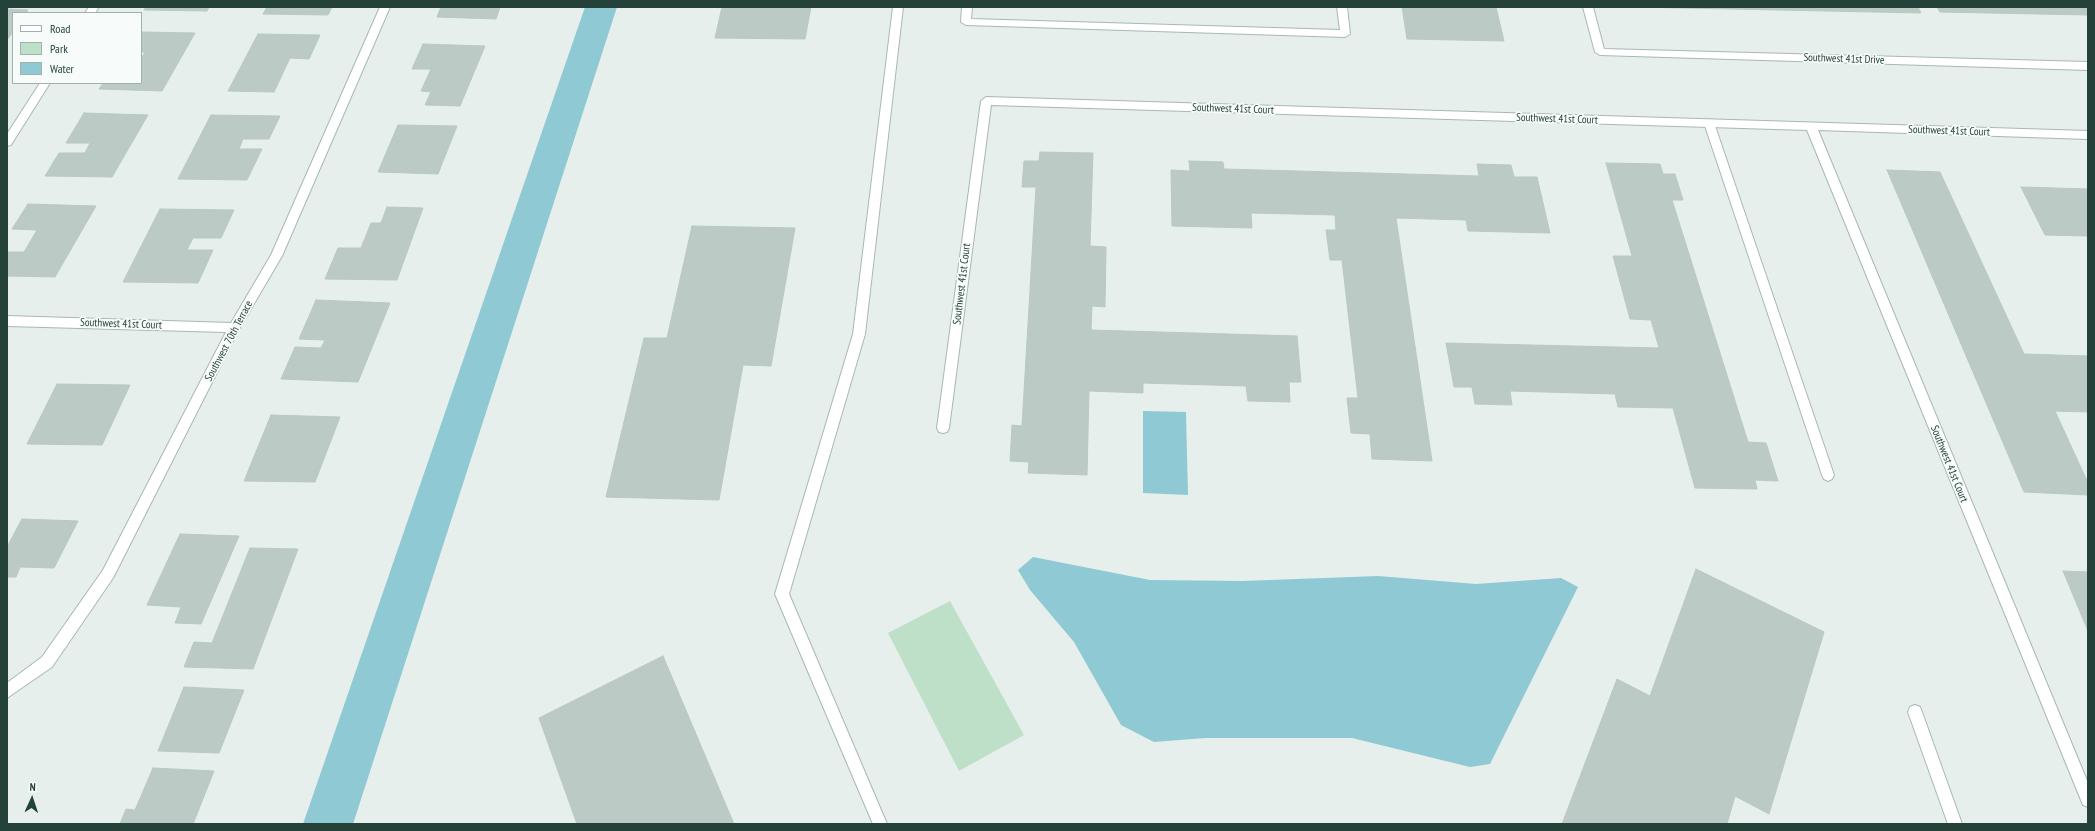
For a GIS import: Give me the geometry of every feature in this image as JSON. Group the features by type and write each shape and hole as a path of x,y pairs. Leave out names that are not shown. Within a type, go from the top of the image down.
{"street":[{"name":"Southwest 70th Terrace","path":"7,691 47,662 108,574 234,328 276,256 385,7"},
{"path":"880,824 782,594 859,334 898,7"},
{"path":"967,7 966,22 1345,34 1342,7"},
{"name":"Southwest 41st Drive","path":"1588,7 1600,52 2088,66"},
{"path":"7,142 44,84"},
{"name":"Southwest 41st Court","path":"943,428 986,101 2088,135"},
{"path":"1709,123 1828,475"},
{"name":"Southwest 41st Court","path":"1811,127 2088,800"},
{"name":"Southwest 41st Court","path":"7,321 234,328"},
{"path":"1915,712 1955,824"}],"green space":[{"path":"950,601 1024,735 959,771 888,633"}],"water":[{"path":"1143,411 1186,412 1188,495 1143,493"},
{"path":"1033,557 1150,580 1243,581 1378,576 1476,584 1561,578 1578,587 1490,764 1470,767 1352,738 1205,738 1154,742 1121,725 1074,642 1030,590 1018,570"}],"building":[{"path":"146,7 209,7 207,11 144,10"},
{"path":"267,7 332,7 328,15 263,14"},
{"path":"441,7 500,7 496,19 437,17"},
{"path":"722,7 811,7 805,39 715,38"},
{"path":"1402,7 1496,7 1504,41 1407,39"},
{"path":"1634,7 1918,7 1921,13"},
{"path":"1937,7 2088,7 2088,15 1940,12"},
{"path":"7,9 28,10 27,12 12,12 12,33 7,40"},
{"path":"142,32 195,33 162,91 99,89 102,84 142,84 142,57 145,52 142,52"},
{"path":"258,34 320,35 309,59 290,58 274,92 228,91"},
{"path":"423,44 485,46 460,106 425,105 431,92 421,91 431,69 412,69"},
{"path":"84,113 148,115 112,177 45,176 59,153 85,153 90,143 66,143"},
{"path":"211,115 280,116 269,139 243,139 239,149 262,149 247,180 178,179"},
{"path":"398,125 457,126 438,174 378,172"},
{"path":"1040,152 1093,153 1090,246 1106,247 1105,307 1092,306 1091,330 1297,336 1301,382 1289,382 1290,402 1248,401 1246,386 1143,383 1143,393 1089,391 1087,475 1028,473 1029,462 1010,461 1012,425 1022,426 1036,187 1022,187 1024,161 1039,161"},
{"path":"1189,161 1223,162 1224,169 1479,176 1477,164 1511,165 1514,177 1537,177 1550,233 1468,231 1466,220 1396,218 1432,461 1372,459 1370,434 1351,433 1347,398 1358,398 1342,260 1330,260 1326,230 1336,230 1335,215 1251,213 1252,228 1172,226 1171,170 1190,171"},
{"path":"1606,163 1660,164 1663,174 1675,174 1683,200 1672,200 1748,442 1766,443 1778,481 1755,480 1757,489 1695,488 1673,408 1618,407 1615,394 1510,391 1512,405 1475,404 1472,387 1454,387 1446,343 1659,348 1651,320 1630,319 1613,256 1632,256"},
{"path":"1887,170 1940,172 2024,354 2088,356 2088,412 2055,411 2088,483 2088,495 2024,492"},
{"path":"2021,187 2088,189 2088,236 2045,235"},
{"path":"28,204 96,206 55,277 7,276 7,252 24,252 37,230 12,229"},
{"path":"387,207 423,208 397,280 325,279 338,248 361,248 371,223 381,223"},
{"path":"160,209 234,210 221,238 193,238 187,250 213,250 198,283 123,282"},
{"path":"692,226 795,228 771,366 743,365 719,500 606,497 644,338 667,338"},
{"path":"316,300 390,303 358,382 281,379 295,347 321,348 325,340 299,339"},
{"path":"57,384 130,385 102,445 27,444"},
{"path":"271,415 340,417 315,482 244,481"},
{"path":"22,519 78,521 54,568 20,567 16,577 7,577 7,547"},
{"path":"180,534 239,536 201,624 175,623 181,607 147,605"},
{"path":"250,548 298,549 253,669 184,667 194,642 212,643"},
{"path":"1696,569 1824,632 1769,814 1735,796 1727,824 1562,824 1617,679 1650,696"},
{"path":"2063,571 2088,572 2088,631"},
{"path":"663,656 734,824 577,824 539,718"},
{"path":"184,687 244,690 219,753 158,751"},
{"path":"153,768 214,771 193,824 120,824 126,809 135,810"}],"waterway":[{"path":"328,824 601,7"}]}
